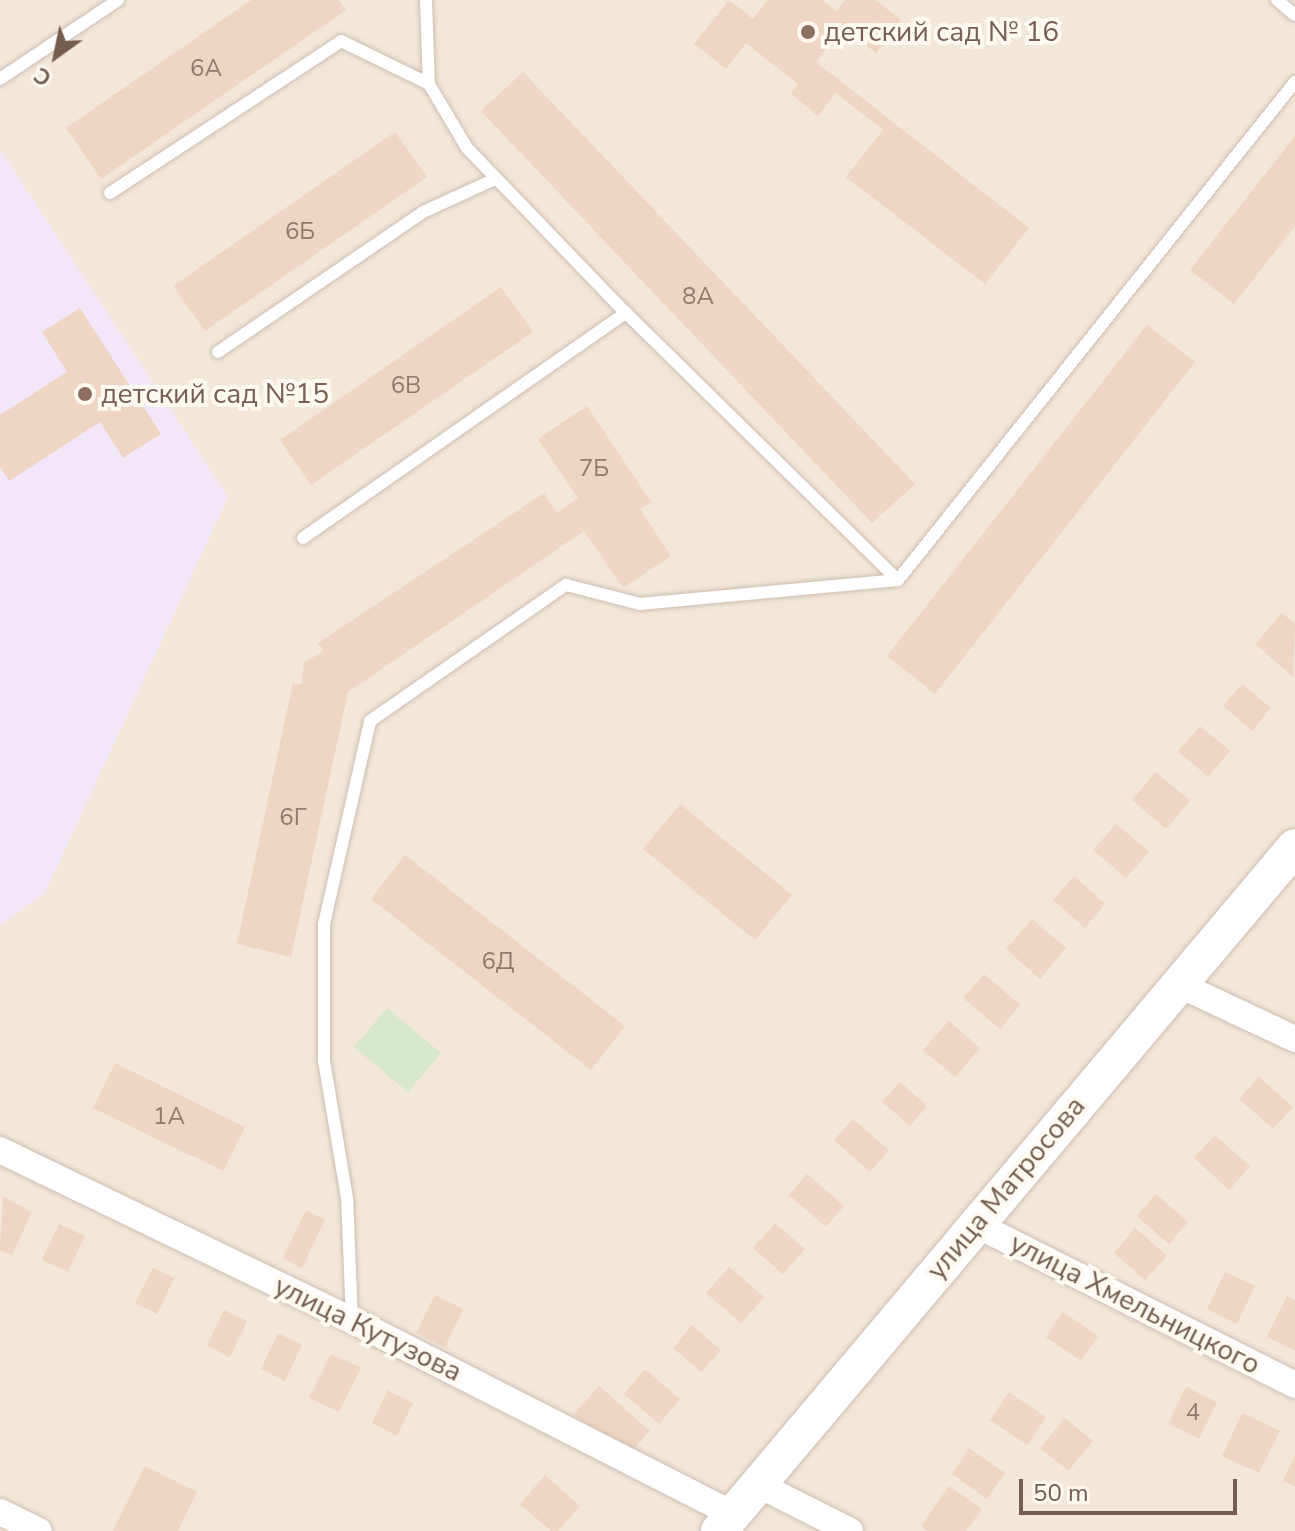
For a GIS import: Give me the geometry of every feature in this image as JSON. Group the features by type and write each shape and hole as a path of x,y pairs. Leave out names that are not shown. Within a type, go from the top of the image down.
{"main road":[{"name":"улица Матросова","path":"726,1522 1295,847"}],"street":[{"path":"1180,985 1295,1039"},
{"name":"улица Кутузова","path":"0,1150 352,1320 726,1522"},
{"name":"улица Хмельницкого","path":"975,1224 1295,1385"},
{"path":"757,1484 850,1531"},
{"path":"0,1512 39,1531"}],"lane":[{"path":"0,79 118,0"},
{"path":"426,0 429,84 467,148 626,313 898,580"},
{"path":"1277,0 1295,15"},
{"path":"110,193 341,41 429,84"},
{"path":"352,1320 347,1198 324,1061 324,924 370,721 566,585 640,604 898,580 1295,82"},
{"path":"218,352 423,212 495,179"},
{"path":"303,538 626,313"}],"shaded area":[{"path":"0,0 1295,0 1295,1531 0,1531"},
{"path":"0,149 228,497 45,893 0,925"}],"green space":[{"path":"387,1008 441,1053 408,1092 354,1047"}],"building":[{"path":"251,0 339,0 346,10 101,179 66,128"},
{"path":"729,0 753,19 768,0 822,0 836,11 845,0 875,0 901,20 876,53 843,27 816,62 1029,228 985,284 846,177 883,130 836,93 818,116 791,94 798,84 746,43 726,69 694,44"},
{"path":"523,72 915,484 872,523 481,111"},
{"path":"395,132 427,177 205,331 173,286"},
{"path":"1295,136 1295,226 1234,304 1190,270"},
{"path":"501,287 533,332 311,485 280,440"},
{"name":"детский сад №15","path":"80,308 161,434 123,458 100,422 9,481 0,467 0,415 67,372 42,332"},
{"path":"1147,325 1195,362 935,694 887,656"},
{"path":"587,406 651,502 640,509 671,556 623,588 584,531 348,692 291,957 237,944 293,683 301,684 304,663 323,651 318,643 544,493 557,513 578,498 538,439"},
{"path":"1282,613 1295,624 1293,677 1255,644"},
{"path":"1242,684 1271,708 1252,731 1223,706"},
{"path":"1200,726 1230,751 1208,777 1178,751"},
{"path":"1156,772 1190,801 1166,829 1132,800"},
{"path":"680,804 792,895 755,940 643,849"},
{"path":"1116,824 1149,852 1126,878 1093,850"},
{"path":"405,855 625,1026 591,1070 371,899"},
{"path":"1074,876 1105,904 1085,928 1053,900"},
{"path":"1032,919 1066,948 1040,979 1006,949"},
{"path":"984,974 1020,1005 1000,1029 963,998"},
{"path":"949,1021 980,1048 955,1077 923,1050"},
{"path":"115,1063 245,1127 223,1171 93,1108"},
{"path":"1259,1077 1293,1107 1273,1129 1239,1099"},
{"path":"900,1082 927,1106 910,1126 882,1102"},
{"path":"853,1119 889,1150 870,1172 834,1140"},
{"path":"1215,1135 1250,1166 1229,1190 1194,1158"},
{"path":"807,1174 844,1206 826,1227 789,1195"},
{"path":"1156,1194 1188,1222 1169,1244 1137,1216"},
{"path":"3,1197 32,1212 12,1255 0,1250"},
{"path":"306,1210 325,1220 302,1268 283,1258"},
{"path":"775,1223 805,1249 783,1274 753,1248"},
{"path":"59,1224 85,1236 68,1272 42,1260"},
{"path":"1135,1228 1167,1256 1145,1280 1114,1253"},
{"path":"729,1267 764,1297 741,1323 706,1293"},
{"path":"153,1268 174,1278 157,1314 135,1303"},
{"path":"1225,1272 1255,1286 1237,1324 1207,1309"},
{"path":"435,1295 463,1309 445,1347 416,1333"},
{"path":"1287,1296 1295,1300 1295,1351 1267,1337"},
{"path":"224,1310 247,1321 230,1357 207,1346"},
{"path":"1063,1312 1098,1336 1081,1361 1046,1337"},
{"path":"692,1325 721,1350 701,1372 673,1348"},
{"path":"278,1333 302,1345 285,1381 261,1369"},
{"path":"331,1354 361,1368 339,1412 309,1398"},
{"path":"645,1369 680,1399 659,1424 624,1394"},
{"path":"599,1386 650,1431 626,1458 574,1414"},
{"path":"1186,1387 1217,1402 1199,1439 1168,1424"},
{"path":"388,1390 413,1403 397,1436 372,1423"},
{"path":"1009,1392 1046,1417 1027,1445 990,1420"},
{"path":"1242,1413 1280,1431 1259,1473 1222,1456"},
{"path":"1065,1418 1093,1441 1068,1471 1040,1448"},
{"path":"969,1448 1005,1473 987,1499 952,1474"},
{"path":"1295,1456 1295,1487 1283,1481"},
{"path":"145,1466 197,1492 178,1531 113,1531"},
{"path":"545,1475 580,1506 558,1531 551,1531 520,1504"},
{"path":"949,1486 982,1509 966,1531 928,1531 921,1526"}],"place":[{"name":"детский сад № 16","path":"808,32"},
{"name":"детский сад №15","path":"85,394"}]}
